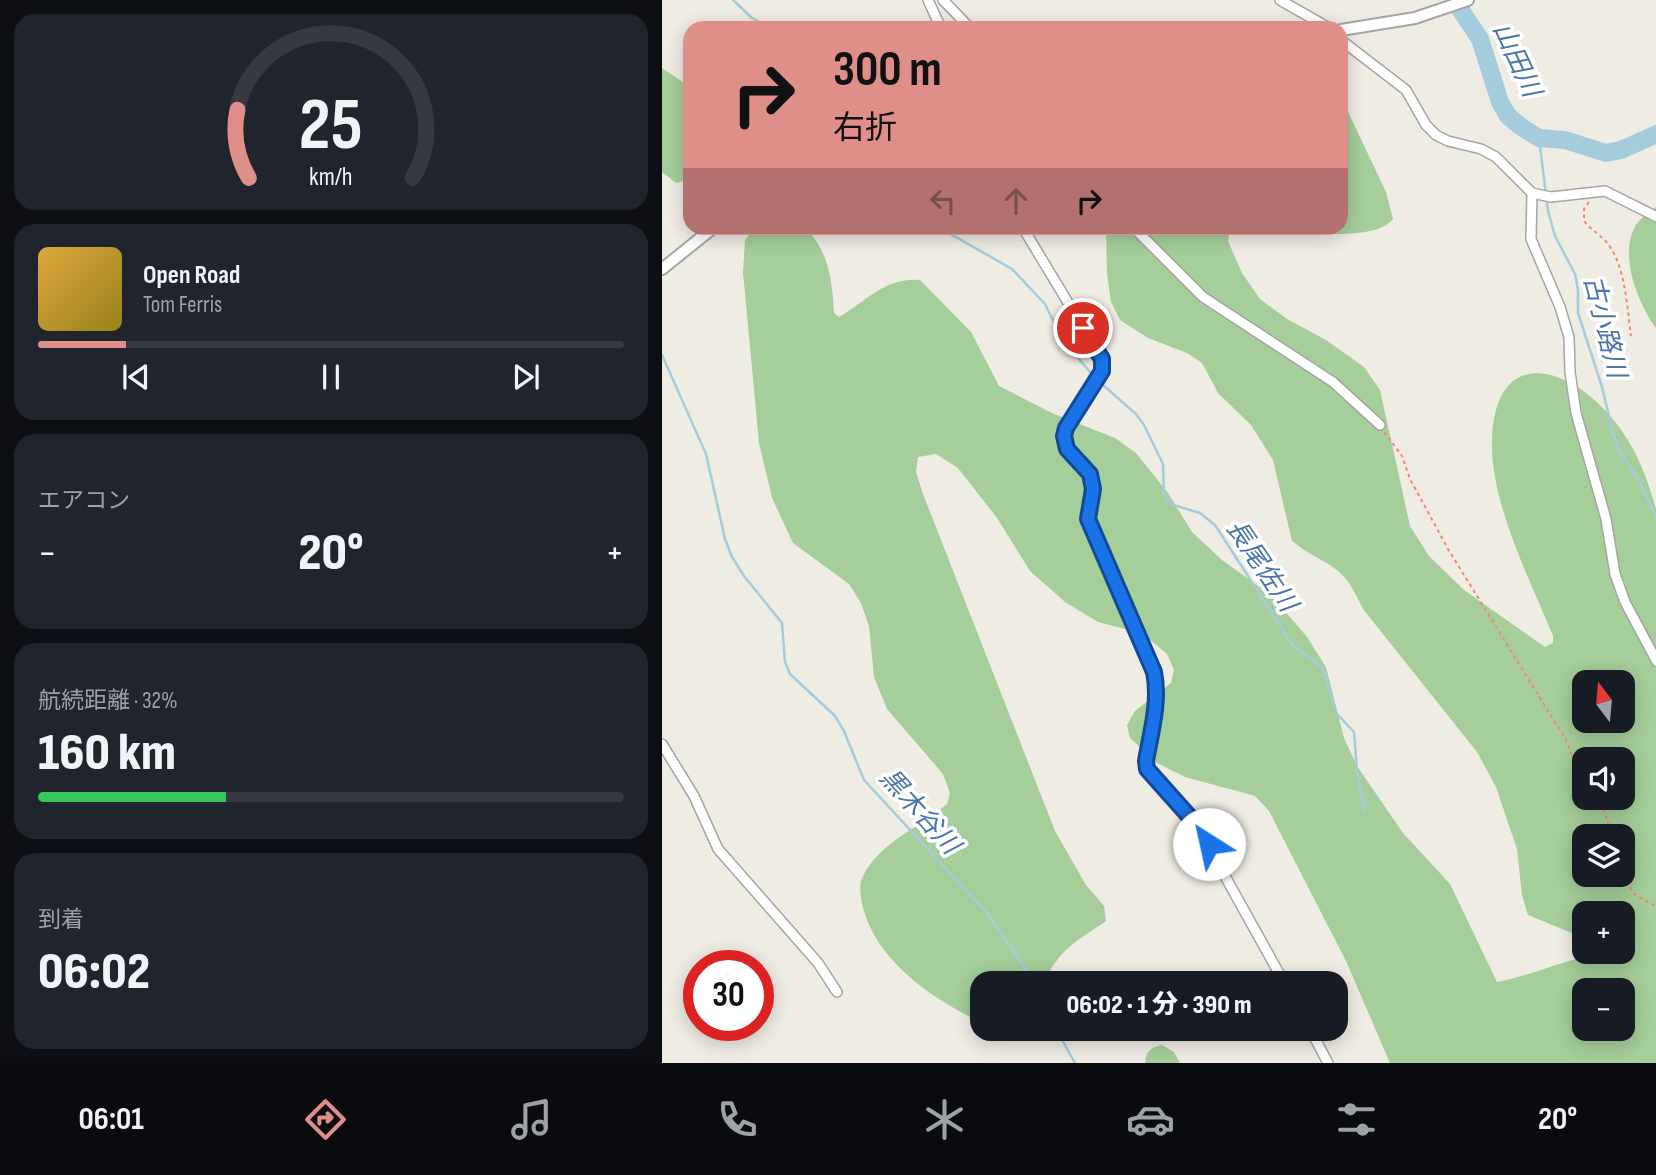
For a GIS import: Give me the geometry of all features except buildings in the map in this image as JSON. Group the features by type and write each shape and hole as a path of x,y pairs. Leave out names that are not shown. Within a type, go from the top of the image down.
{"street":[{"path":"928,0 938,21"},
{"path":"943,0 963,21"},
{"path":"1280,0 1317,21"},
{"path":"1348,29 1415,18 1468,0"},
{"path":"1348,45 1406,90 1426,125 1436,135 1448,141 1481,149 1496,157 1536,194 1551,197 1605,191 1657,217"},
{"path":"1536,194 1531,239 1560,307 1569,337 1570,373 1576,413 1606,519 1615,574 1625,602 1657,662"},
{"path":"662,269 704,235"},
{"path":"1027,235 1102,359 1102,371 1066,428 1064,436 1067,449 1090,474 1093,489 1088,519 1154,672 1156,703 1147,769 1196,824 1278,971"},
{"path":"1141,235 1203,297 1333,382 1380,425"},
{"path":"662,744 689,787 718,849 818,963 837,992"},
{"path":"1316,1041 1328,1063"}],"path":[{"path":"1594,201 1586,204 1584,220 1609,246 1615,259 1627,303 1631,336"},
{"path":"1380,425 1402,456 1410,480 1448,549 1566,740 1572,755"},
{"path":"1630,887 1634,894 1657,907"}],"green space":[{"path":"662,68 683,82 683,181 676,183 662,172"},
{"path":"1348,112 1386,192 1393,219 1371,231 1348,233"},
{"path":"1656,207 1656,328 1637,293 1632,278 1629,250 1636,225"},
{"path":"749,235 811,235 828,267 834,313 839,317 886,286 920,280 971,332 999,386 1052,413 1115,438 1136,453 1168,493 1192,532 1222,560 1272,596 1307,637 1326,667 1344,738 1357,766 1403,833 1450,884 1497,982 1572,960 1572,964 1635,964 1635,901 1572,901 1572,933 1528,915 1522,895 1517,849 1496,787 1477,752 1363,609 1341,573 1292,541 1273,460 1251,425 1218,393 1202,363 1187,353 1148,338 1120,320 1111,302 1106,235 1229,235 1228,241 1242,273 1260,299 1364,367 1380,390 1410,526 1429,556 1464,590 1545,647 1553,643 1553,636 1504,514 1493,463 1492,439 1497,408 1507,387 1522,376 1539,373 1559,378 1579,388 1598,404 1623,433 1636,454 1656,509 1656,1063 1390,1063 1346,961 1269,811 1255,796 1185,777 1157,763 1130,738 1127,725 1135,711 1171,683 1174,670 1167,654 1140,633 1098,622 1065,602 1030,571 997,518 958,468 936,454 918,457 916,472 923,494 1055,831 1086,885 1104,906 1106,921 1063,953 1050,971 970,971 970,1017 927,991 894,962 881,946 870,928 860,892 863,876 879,854 947,804 950,793 943,774 887,709 874,677 869,626 861,603 849,584 793,543 772,498 759,443 743,272 745,240"},
{"path":"1162,1045 1174,1052 1180,1063 1145,1063 1150,1050"}],"waterway":[{"name":"長尾佐川","path":"733,0 757,21"},
{"name":"山田川","path":"1454,0 1480,39 1500,102 1508,116 1520,126 1539,138 1565,140 1606,153 1621,150 1657,134"},
{"name":"古小路川","path":"1539,138 1548,211 1555,236 1575,274 1578,313 1602,387 1613,433 1620,452 1639,480 1657,519"},
{"name":"長尾佐川","path":"952,235 1012,269 1045,304 1062,339 1095,378 1136,414 1144,425 1163,464 1164,493 1170,504 1200,513 1215,525 1293,646 1323,668 1337,714 1354,732 1357,771 1365,811"},
{"name":"黒木谷川","path":"662,355 706,454 725,539 732,557 782,623 785,662 790,674 835,716 864,780 987,913 1027,971"},
{"name":"黒木谷川","path":"1063,1041 1075,1063"}],"route":[{"path":"1083,328 1102,359 1102,371 1066,428 1064,436 1067,449 1090,474 1093,489 1088,519 1154,672 1156,703 1147,769 1196,824 1209,844"}]}
